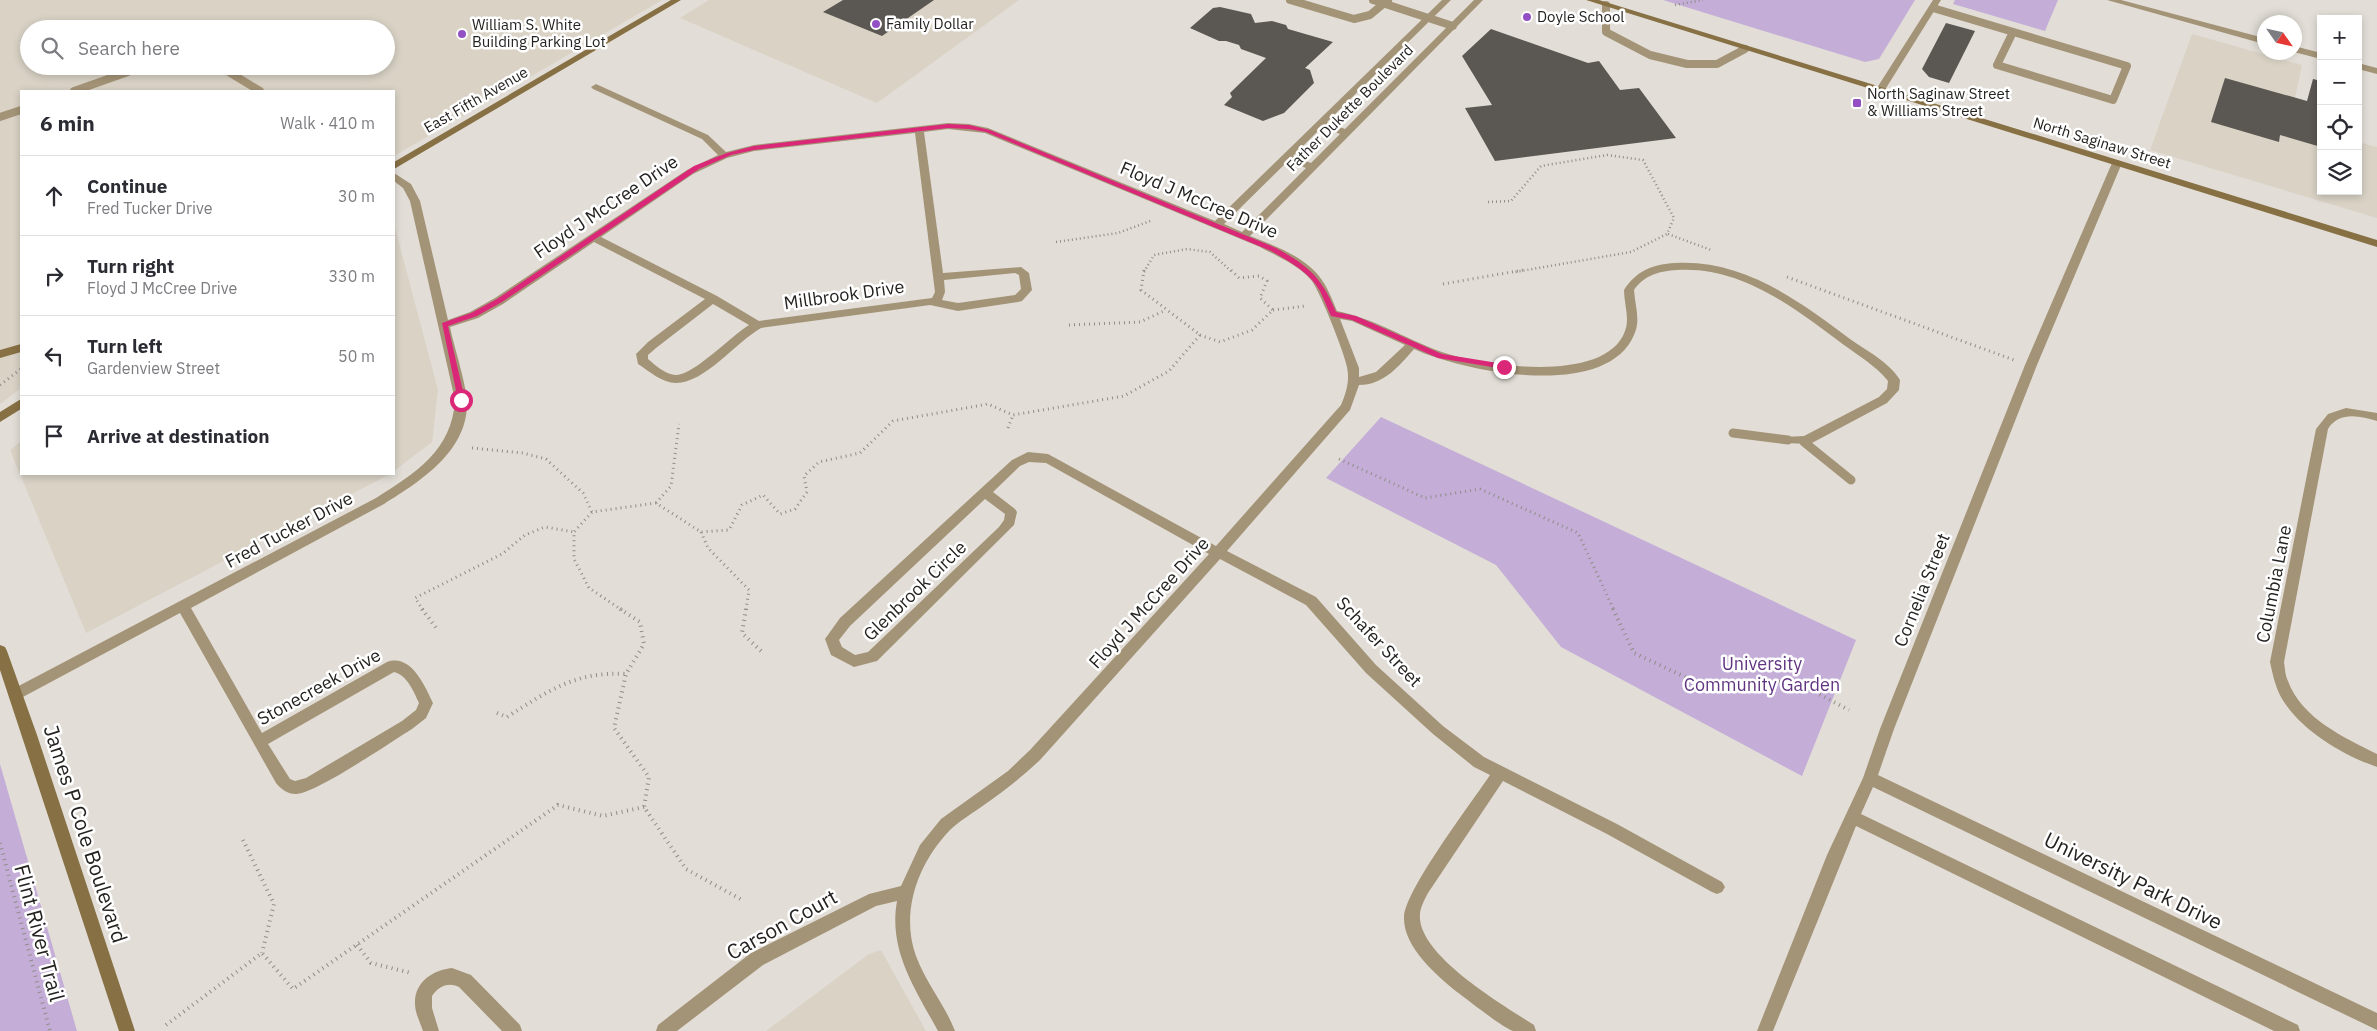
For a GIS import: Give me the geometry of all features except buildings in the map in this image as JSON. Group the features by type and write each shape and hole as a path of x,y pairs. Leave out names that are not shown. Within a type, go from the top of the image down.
{"main road":[{"name":"East Fifth Avenue","path":"395,165 677,0"},
{"name":"North Saginaw Street","path":"1590,0 2377,244"},
{"path":"0,354 20,348"},
{"path":"0,418 20,404"},
{"name":"James P Cole Boulevard","path":"0,651 16,694 127,1031"}],"street":[{"name":"Father Dukette Boulevard","path":"1216,226 1447,0"},
{"name":"Father Dukette Boulevard","path":"1243,237 1479,0"},
{"path":"2112,0 2257,39"},
{"path":"1880,90 1935,4"},
{"path":"2302,51 2317,55"},
{"path":"2362,67 2377,71"},
{"path":"596,87 705,137 724,156"},
{"path":"1320,123 1346,133"},
{"name":"Floyd J McCree Drive","path":"444,325 487,308 690,172 724,156 762,147 959,126 988,131 1287,256 1309,272 1321,286 1351,360 1354,382 1350,399 1340,415 1035,755 1013,776 955,817 937,833 921,858 906,892 903,910 904,944 913,967 947,1031"},
{"path":"918,129 940,292 936,301"},
{"path":"1286,157 1312,167"},
{"name":"Cornelia Street","path":"1765,1031 1852,816 1870,778 1887,730 2031,365 2117,163"},
{"name":"Fred Tucker Drive","path":"16,694 380,501 409,483 439,457 451,440 462,409 413,195 408,186 395,177"},
{"path":"593,237 713,299 757,326"},
{"path":"1333,314 1354,318 1412,344 1450,358 1518,369 1554,370 1592,366 1616,353 1627,340 1633,320 1629,290 1640,276 1655,269 1677,266 1699,266 1718,269 1764,286 1792,301 1894,380 1894,390 1882,400 1804,442 1788,440"},
{"name":"Millbrook Drive","path":"713,299 652,345 642,354 642,361 671,378 684,378 757,326 936,301 954,308 1012,299 1026,293 1027,287 1024,273 1012,268 938,277"},
{"path":"1354,382 1369,382 1381,377 1412,344"},
{"name":"Columbia Lane","path":"2377,417 2356,411 2347,412 2332,416 2326,421 2322,429 2278,662 2278,671 2285,689 2294,704 2307,719 2336,741 2377,761"},
{"name":"Glenbrook Circle","path":"984,492 1011,512 1010,522 1003,530 872,657 854,661 836,651 832,639 838,630 984,492 1016,463 1028,458 1042,457 1055,462 1200,545 1218,553"},
{"name":"Schafer Street","path":"1218,553 1311,601 1371,669 1438,730 1468,754 1500,773 1612,829 1717,887"},
{"name":"Stonecreek Drive","path":"182,606 259,742 282,782 291,788 297,789 311,783 415,719 424,710 426,703 408,672 397,666 392,666 259,742"},
{"path":"1500,773 1420,893 1414,906 1412,922 1418,940 1450,975 1482,1002 1528,1031"},
{"name":"University Park Drive","path":"1870,778 2377,1022"},
{"path":"1852,816 2292,1031"},
{"name":"Carson Court","path":"664,1031 757,959 874,899 906,892"},
{"path":"430,1031 423,1003 426,989 445,976 459,976 514,1031"}],"lane":[{"path":"1290,0 1348,19 1358,20 1371,16 1386,2"},
{"path":"1373,0 1386,2 1453,26"},
{"path":"1935,4 2013,32 2127,66 2113,100 1997,65 2013,32"},
{"path":"1606,5 1606,32 1650,55 1687,64 1717,64 1745,48"},
{"path":"77,90 119,75"},
{"path":"234,75 258,90"},
{"path":"0,117 20,110"},
{"path":"1733,433 1788,440"},
{"path":"1804,442 1851,480"}],"path":[{"path":"1675,5 1703,0"},
{"path":"1443,284 1631,252 1668,234 1674,218 1643,160 1608,155 1541,166 1512,201 1488,202"},
{"path":"1056,242 1118,234 1153,220"},
{"path":"1668,234 1714,250"},
{"path":"1273,310 1260,298 1267,280 1259,276 1240,278 1210,252 1187,249 1154,255 1144,269 1141,290 1200,335 1220,342 1252,330 1273,310 1305,306"},
{"path":"1778,274 2031,365"},
{"path":"1069,326 1140,322 1167,310"},
{"path":"701,532 729,530 742,505 763,495 780,514 795,509 807,492 804,476 819,462 860,453 893,420 988,404 1013,415 1124,396 1169,371 1200,335"},
{"path":"0,385 20,370"},
{"path":"1008,428 1013,415"},
{"path":"679,424 671,486 656,503 592,512 574,532 574,559 588,588 640,622 644,644 626,674 614,728 649,777 644,807 686,869 744,901"},
{"path":"472,448 522,453 546,459 583,493 592,512"},
{"path":"1338,459 1425,498 1480,489 1578,533 1634,653 1717,692 1792,680 1850,710"},
{"path":"656,503 701,532 708,548 749,590 742,633 760,651"},
{"path":"437,628 415,598 502,554 525,535 546,527 574,532"},
{"path":"497,713 507,717 574,677 606,671 626,674"},
{"path":"262,953 293,989 558,805 603,816 644,807"},
{"path":"166,1025 262,953 274,904 243,840"},
{"name":"Flint River Trail","path":"0,843 50,1031"},
{"path":"357,945 371,963 420,975 431,984"}],"shaded area":[{"path":"0,0 662,0 395,155 395,90 20,90 20,389 0,404"},
{"path":"709,0 1019,0 877,103 680,18"},
{"path":"2192,34 2257,52 2257,60 2284,60 2302,65 2290,122 2317,130 2317,195 2362,195 2362,143 2377,147 2377,218 2150,150"},
{"path":"395,228 438,390 432,442 395,470"},
{"path":"20,442 20,474 10,450"},
{"path":"20,475 388,475 86,633"},
{"path":"881,950 926,1031 766,1031 869,954"}],"green space":[{"path":"1663,0 1915,0 1879,59 1865,62"},
{"path":"1955,0 2058,0 2045,31 1953,4"},
{"name":"University Community Garden","path":"1381,417 1856,640 1802,776 1561,647 1496,565 1326,478"},
{"path":"0,764 77,1031 0,1031"}],"place":[{"name":"Doyle School","path":"1527,17"},
{"name":"Family Dollar","path":"876,24"},
{"name":"William S. White Building Parking Lot","path":"462,34"},
{"name":"North Saginaw Street & Williams Street","path":"1857,103"}],"route":[{"path":"461,400 444,325 474,315 499,301 697,168 729,154 754,148 948,126 979,128 988,131 1287,256 1315,278 1321,286 1333,314 1343,314 1354,318 1441,356 1504,367"}]}
